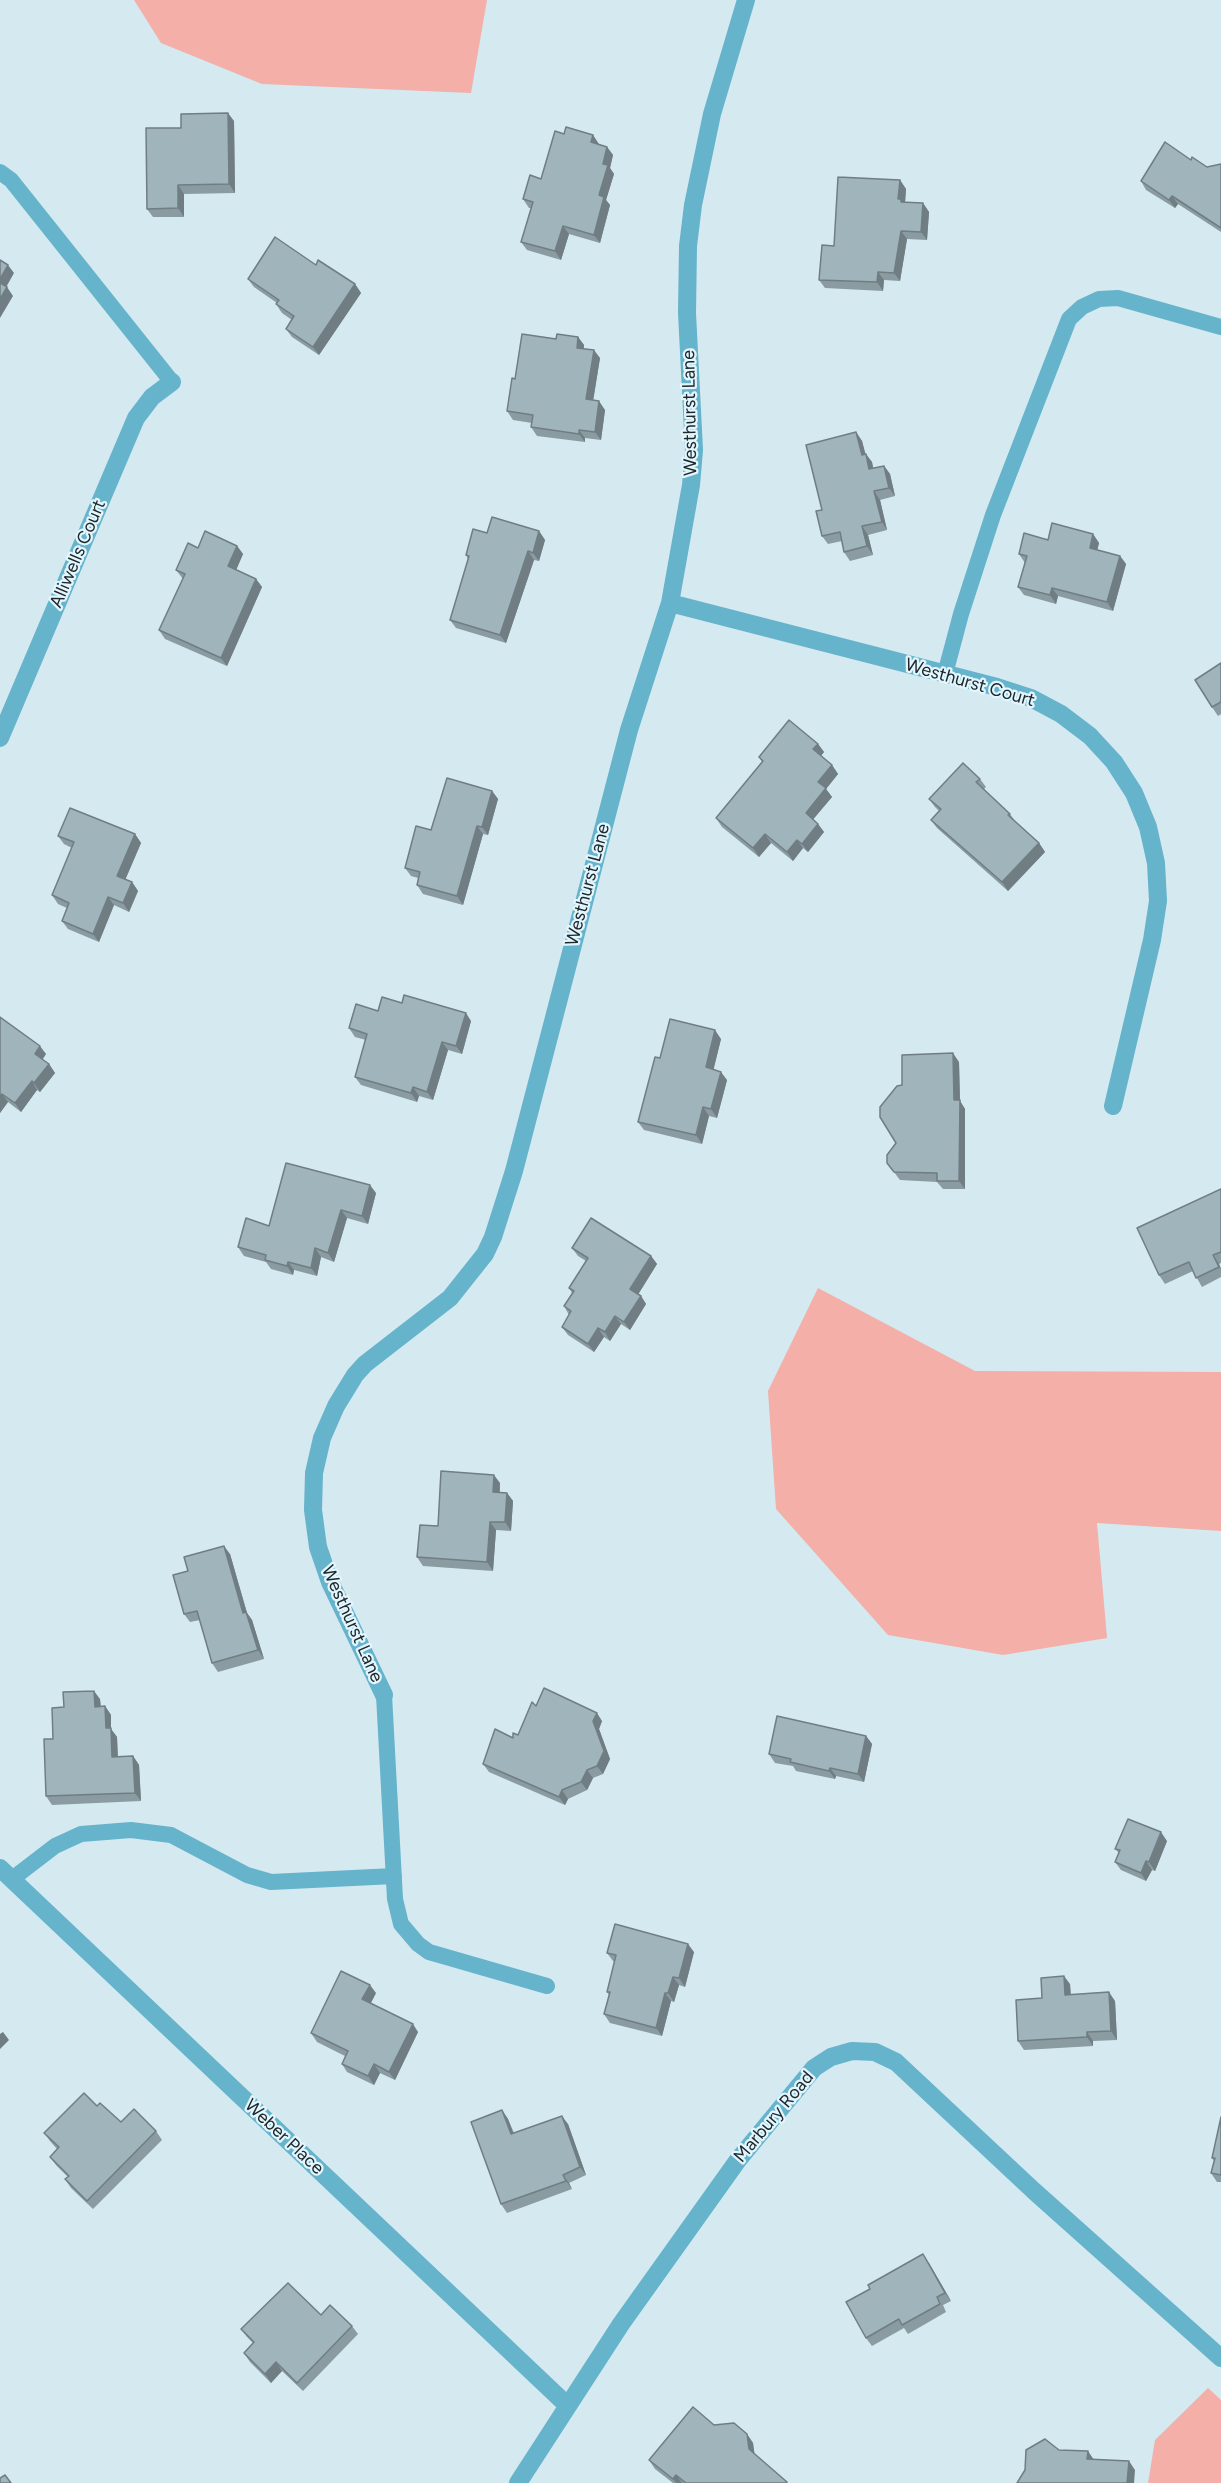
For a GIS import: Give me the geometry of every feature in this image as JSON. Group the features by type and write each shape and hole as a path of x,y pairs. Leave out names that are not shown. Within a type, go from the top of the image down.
{"street":[{"name":"Westhurst Lane","path":"384,1695 339,1603 318,1547 313,1510 314,1473 322,1438 336,1406 355,1376 365,1364 450,1298 485,1254 493,1237 514,1171 629,730 670,603 691,485 694,450 687,313 688,246 697,180 710,125 746,0"},
{"name":"Alliwells Court","path":"0,738 4,716 136,418 152,398 172,382"},
{"name":"Westhurst Court","path":"670,603 1031,698 1090,736 1114,762 1134,793 1148,827 1156,863 1158,901 1152,940 1113,1107"},
{"name":"Weber Place","path":"6,1874 568,2406"},
{"name":"Marbury Road","path":"518,2483 621,2324 738,2160 814,2068 831,2057 852,2051 875,2052 896,2062 1034,2191 1221,2358"}],"lane":[{"path":"0,172 11,180 172,382"},
{"path":"945,674 961,614 993,515 1069,320 1082,307 1099,299 1118,298 1221,327"},
{"path":"384,1695 395,1899 399,1918 408,1935 429,1953 547,1986"},
{"path":"6,1874 81,1834 131,1830 171,1835 247,1875 270,1882 394,1876"}],"shaded area":[{"path":"134,0 487,0 471,93 262,84 161,43"},
{"path":"818,1288 975,1371 1221,1372 1221,1531 1097,1523 1107,1638 1003,1655 888,1635 776,1509 768,1391"},
{"path":"1208,2388 1221,2400 1221,2483 1148,2483 1155,2440"}],"building":[{"path":"228,113 229,184 178,185 178,208 147,209 146,128 181,128 181,114"},
{"path":"566,127 593,135 591,142 607,147 603,164 608,165 599,195 604,197 594,235 563,226 555,251 521,242 533,202 523,199 530,175 541,179 555,131 564,134"},
{"path":"1165,142 1191,160 1192,157 1207,167 1221,164 1221,228 1172,196 1169,200 1141,181"},
{"path":"838,177 900,180 898,199 901,199 901,202 923,203 921,232 901,231 894,273 878,272 877,282 819,280 822,245 834,246"},
{"path":"275,237 316,265 318,260 355,284 313,347 286,329 294,316 276,304 279,300 248,279"},
{"path":"0,260 8,265 0,279"},
{"path":"0,283 7,287 0,299"},
{"path":"522,334 556,339 557,334 578,337 577,348 594,350 586,399 599,401 595,432 579,430 579,434 531,427 533,415 507,411"},
{"path":"856,432 862,455 866,454 869,469 884,466 889,488 874,491 882,522 862,526 867,546 844,552 840,532 822,536 816,511 822,510 806,445"},
{"path":"492,517 539,531 533,553 528,551 500,635 450,620 469,556 466,555 473,529 487,533"},
{"path":"1052,523 1093,534 1090,548 1120,556 1107,602 1052,588 1050,595 1018,587 1027,556 1019,554 1024,533 1048,540"},
{"path":"205,531 237,546 228,566 256,579 221,658 159,630 185,574 176,570 188,543 198,548"},
{"path":"1221,663 1221,702 1212,707 1195,680"},
{"path":"789,720 818,744 813,749 832,765 818,782 826,788 806,813 818,824 802,844 797,840 787,852 765,834 753,848 716,818 763,761 759,757"},
{"path":"963,763 980,779 976,782 1039,843 1002,882 931,820 941,809 929,799"},
{"path":"447,778 492,791 482,827 477,826 457,896 417,885 420,872 405,868 416,826 431,830"},
{"path":"70,808 135,834 117,876 132,882 123,903 108,897 93,934 62,921 69,903 52,895 74,842 58,836"},
{"path":"404,995 466,1013 456,1046 442,1042 427,1092 413,1087 411,1093 355,1077 367,1034 349,1028 356,1004 378,1011 382,997 402,1003"},
{"path":"0,1017 40,1046 35,1054 49,1064 15,1103 2,1094 0,1096"},
{"path":"670,1019 715,1030 706,1067 721,1072 711,1109 703,1107 696,1135 638,1122 655,1057 660,1058"},
{"path":"953,1053 954,1100 960,1100 959,1181 937,1181 937,1173 894,1172 887,1163 887,1155 896,1143 880,1117 880,1107 897,1086 902,1085 902,1055"},
{"path":"286,1163 370,1185 362,1216 341,1210 328,1253 315,1248 311,1268 288,1262 287,1266 265,1260 266,1255 238,1247 246,1218 269,1226"},
{"path":"1221,1189 1221,1252 1213,1255 1219,1267 1196,1278 1189,1262 1159,1275 1137,1228"},
{"path":"591,1218 651,1256 630,1289 641,1296 624,1322 615,1316 605,1332 598,1328 588,1344 562,1327 571,1311 564,1306 574,1291 569,1288 588,1258 572,1248"},
{"path":"441,1471 494,1475 493,1492 507,1493 505,1522 490,1522 487,1562 417,1557 420,1525 438,1526"},
{"path":"224,1546 243,1613 246,1612 258,1650 212,1663 197,1611 184,1614 173,1575 188,1571 184,1557"},
{"path":"544,1688 597,1713 593,1721 604,1751 597,1766 587,1770 581,1782 562,1790 559,1797 483,1764 495,1729 513,1738 513,1733 518,1735 532,1702 536,1706"},
{"path":"94,1691 95,1707 105,1706 106,1728 111,1728 112,1757 133,1756 135,1793 46,1796 44,1739 53,1739 52,1708 64,1707 63,1692"},
{"path":"777,1716 866,1736 858,1774 830,1768 829,1771 790,1762 791,1759 769,1754"},
{"path":"1128,1819 1161,1832 1149,1862 1146,1861 1141,1873 1115,1862 1120,1850 1115,1849"},
{"path":"615,1924 688,1944 679,1978 673,1977 668,1993 665,1993 656,2028 604,2014 616,1955 607,1953"},
{"path":"341,1971 370,1985 362,1999 413,2024 389,2072 374,2064 368,2076 342,2064 348,2051 311,2033"},
{"path":"1064,1976 1065,1995 1109,1992 1111,2031 1087,2032 1087,2037 1018,2041 1016,2000 1042,1998 1041,1978"},
{"path":"84,2093 97,2106 100,2103 121,2122 134,2109 156,2131 87,2201 65,2179 69,2176 50,2157 59,2147 44,2133"},
{"path":"502,2110 511,2134 562,2116 580,2167 563,2175 566,2181 501,2204 471,2122"},
{"path":"1221,2117 1221,2175 1211,2173"},
{"path":"923,2254 945,2293 937,2297 940,2304 902,2325 899,2319 866,2338 846,2302 870,2289 868,2285"},
{"path":"288,2283 321,2315 330,2305 352,2326 297,2383 276,2362 265,2374 244,2353 254,2342 241,2329"},
{"path":"693,2407 714,2425 734,2423 747,2434 749,2449 787,2482 686,2483 676,2475 673,2479 649,2460"},
{"path":"1045,2439 1059,2450 1088,2451 1087,2459 1129,2461 1127,2483 1017,2483 1025,2470 1026,2450"},
{"path":"5,2475 11,2483 0,2483 0,2478"}]}
